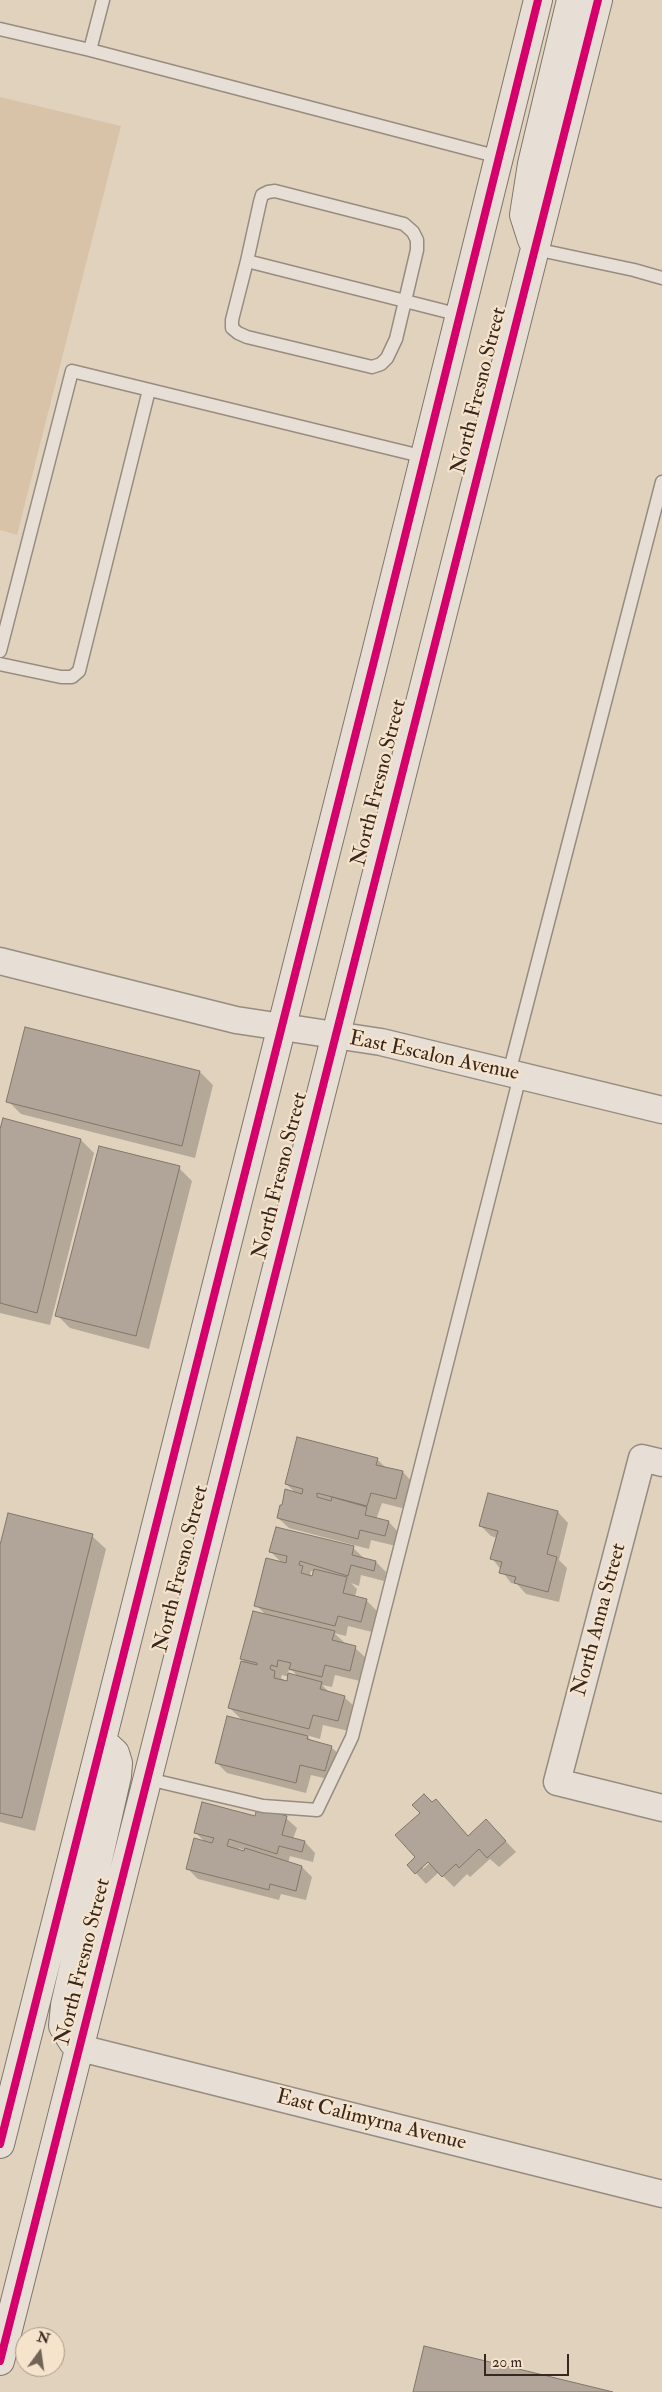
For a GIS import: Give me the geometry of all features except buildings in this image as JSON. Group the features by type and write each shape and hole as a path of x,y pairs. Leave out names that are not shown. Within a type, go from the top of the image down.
{"main road":[{"name":"North Fresno Street","path":"0,2144 425,457 538,0"},
{"path":"534,249 524,214 532,164 572,0"},
{"name":"North Fresno Street","path":"0,2361 334,1035 598,0"},
{"path":"80,2048 73,2042 63,2026 65,2004 118,1763 115,1753 102,1740"}],"street":[{"name":"East Escalon Avenue","path":"0,961 236,1020 381,1042 662,1110"},
{"name":"North Anna Street","path":"652,1460 557,1782 662,1808"},
{"name":"East Calimyrna Avenue","path":"80,2048 662,2194"}],"lane":[{"path":"90,50 104,0"},
{"path":"0,29 90,50 499,157"},
{"path":"275,191 404,224 413,232 417,240 417,250 406,301 392,350 381,364 372,367 238,333 232,328 232,320 247,261 262,195 275,191"},
{"path":"534,249 634,270 662,278"},
{"path":"247,261 460,315"},
{"path":"0,651 72,371 425,457"},
{"path":"0,664 61,677 72,677 78,671 149,390"},
{"path":"148,1779 263,1806 317,1810 352,1737 514,1074 662,482"}],"shaded area":[{"path":"0,97 121,126 17,535 0,530"}],"cycle path":[{"path":"0,2144 376,653 538,0"},
{"path":"0,2361 598,0"}]}
